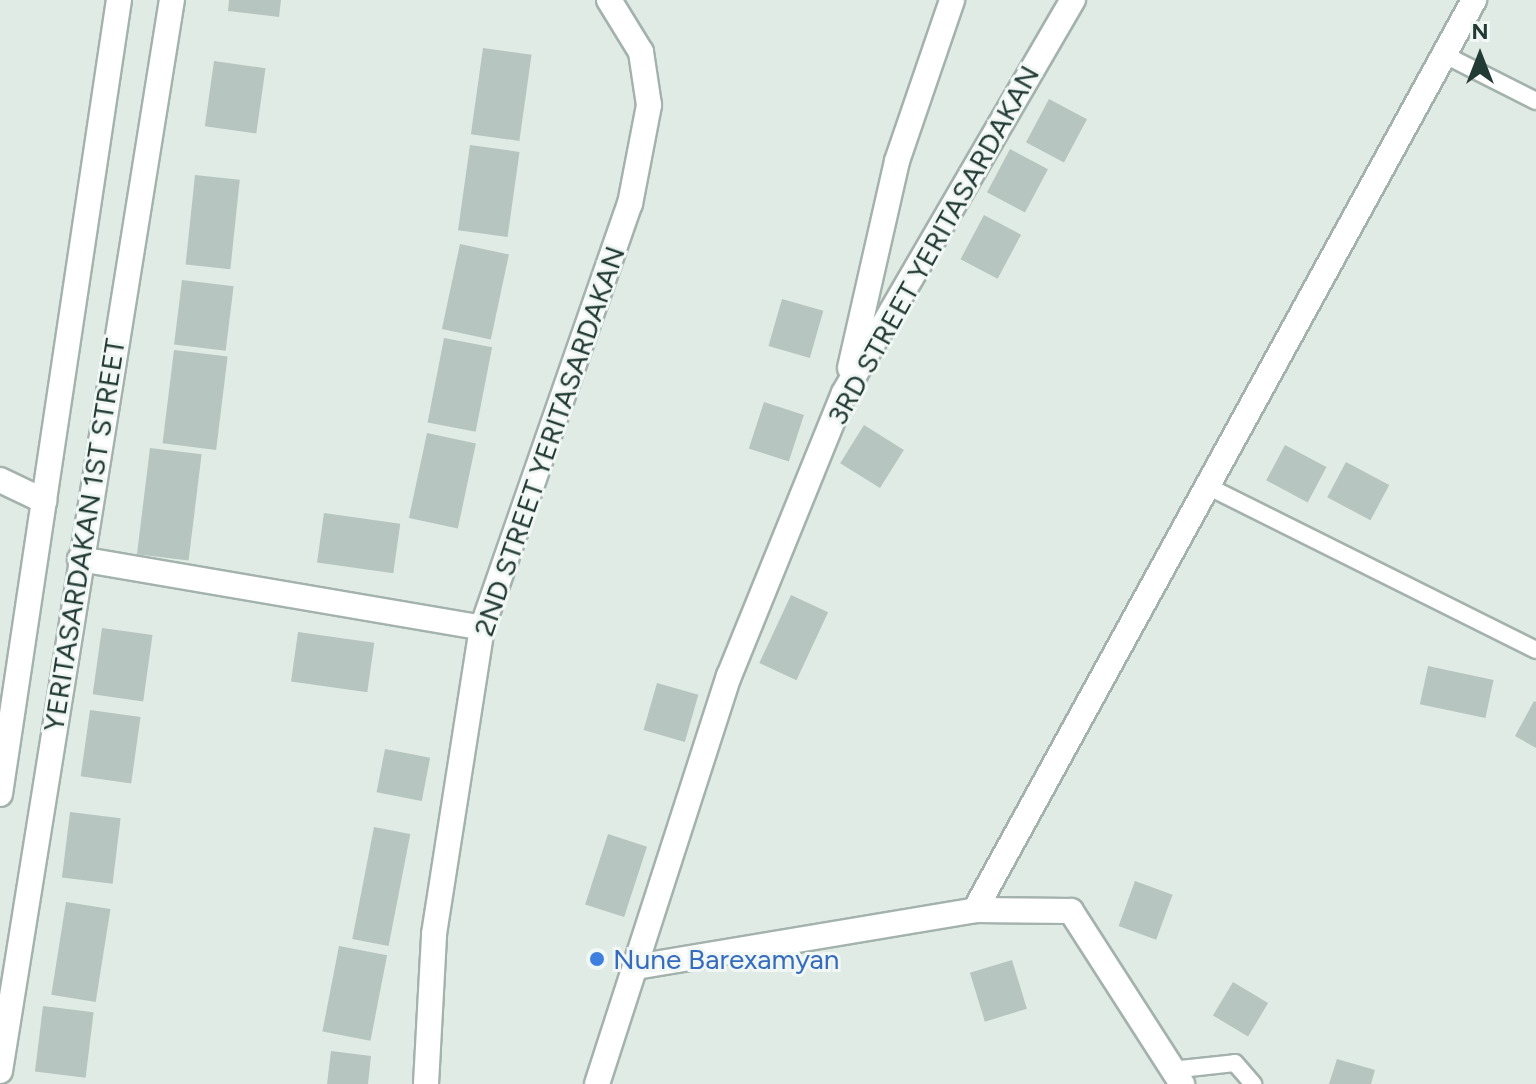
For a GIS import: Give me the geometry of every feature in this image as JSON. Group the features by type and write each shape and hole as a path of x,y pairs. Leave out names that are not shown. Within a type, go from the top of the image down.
{"street":[{"path":"0,794 119,0"},
{"name":"YERITASARDAKAN 1ST STREET","path":"0,1071 172,0"},
{"name":"2ND STREET YERITASARDAKAN","path":"426,1084 434,934 482,628 630,204 649,105 641,52 609,0"},
{"path":"844,393 897,161 952,0"},
{"name":"3RD STREET YERITASARDAKAN","path":"601,1081 729,676 844,393 1073,0"},
{"path":"975,910 1474,0"},
{"path":"0,480 44,501"},
{"path":"80,559 482,628"},
{"path":"636,967 975,910 1071,911 1176,1077"}],"lane":[{"path":"1443,54 1536,101"},
{"path":"1209,487 1536,650"},
{"path":"1176,1077 1235,1063 1253,1084"}],"building":[{"path":"229,0 281,0 279,17 228,11"},
{"path":"483,48 532,55 519,141 471,134"},
{"path":"214,61 265,68 256,134 205,126"},
{"path":"1049,99 1087,119 1064,162 1026,142"},
{"path":"470,145 520,152 508,237 458,230"},
{"path":"1010,149 1048,169 1025,212 987,192"},
{"path":"195,175 240,180 230,269 186,265"},
{"path":"984,215 1021,235 998,279 961,259"},
{"path":"460,244 509,254 491,339 442,329"},
{"path":"182,280 234,286 226,351 174,345"},
{"path":"782,299 823,311 810,358 768,346"},
{"path":"444,338 492,347 476,432 428,422"},
{"path":"174,350 228,357 216,450 163,443"},
{"path":"764,402 804,415 789,462 749,449"},
{"path":"864,425 904,450 880,488 840,463"},
{"path":"427,433 476,443 458,528 409,518"},
{"path":"1285,445 1326,467 1308,502 1266,480"},
{"path":"150,448 202,454 189,561 137,554"},
{"path":"1346,462 1389,485 1370,520 1327,497"},
{"path":"324,513 400,524 393,573 317,563"},
{"path":"791,595 828,612 796,680 759,663"},
{"path":"102,628 153,635 143,701 93,694"},
{"path":"298,632 374,643 367,692 291,682"},
{"path":"1428,666 1494,680 1485,718 1420,704"},
{"path":"657,683 698,695 685,742 643,730"},
{"path":"1536,702 1536,748 1515,736"},
{"path":"90,710 141,717 131,783 81,776"},
{"path":"385,749 430,758 422,801 377,792"},
{"path":"70,812 121,818 113,884 62,878"},
{"path":"374,827 410,834 389,946 352,939"},
{"path":"608,834 647,847 624,917 585,904"},
{"path":"1135,881 1173,895 1156,940 1119,926"},
{"path":"66,902 110,909 96,1002 51,995"},
{"path":"339,946 387,955 370,1041 322,1031"},
{"path":"1012,960 1027,1009 985,1022 970,973"},
{"path":"1233,982 1268,1003 1248,1037 1213,1015"},
{"path":"43,1006 94,1012 86,1078 35,1072"},
{"path":"331,1051 371,1056 368,1084 327,1084"},
{"path":"1337,1059 1375,1070 1371,1084 1329,1084"}],"place":[{"name":"Nune Barexamyan","path":"597,959"}]}
